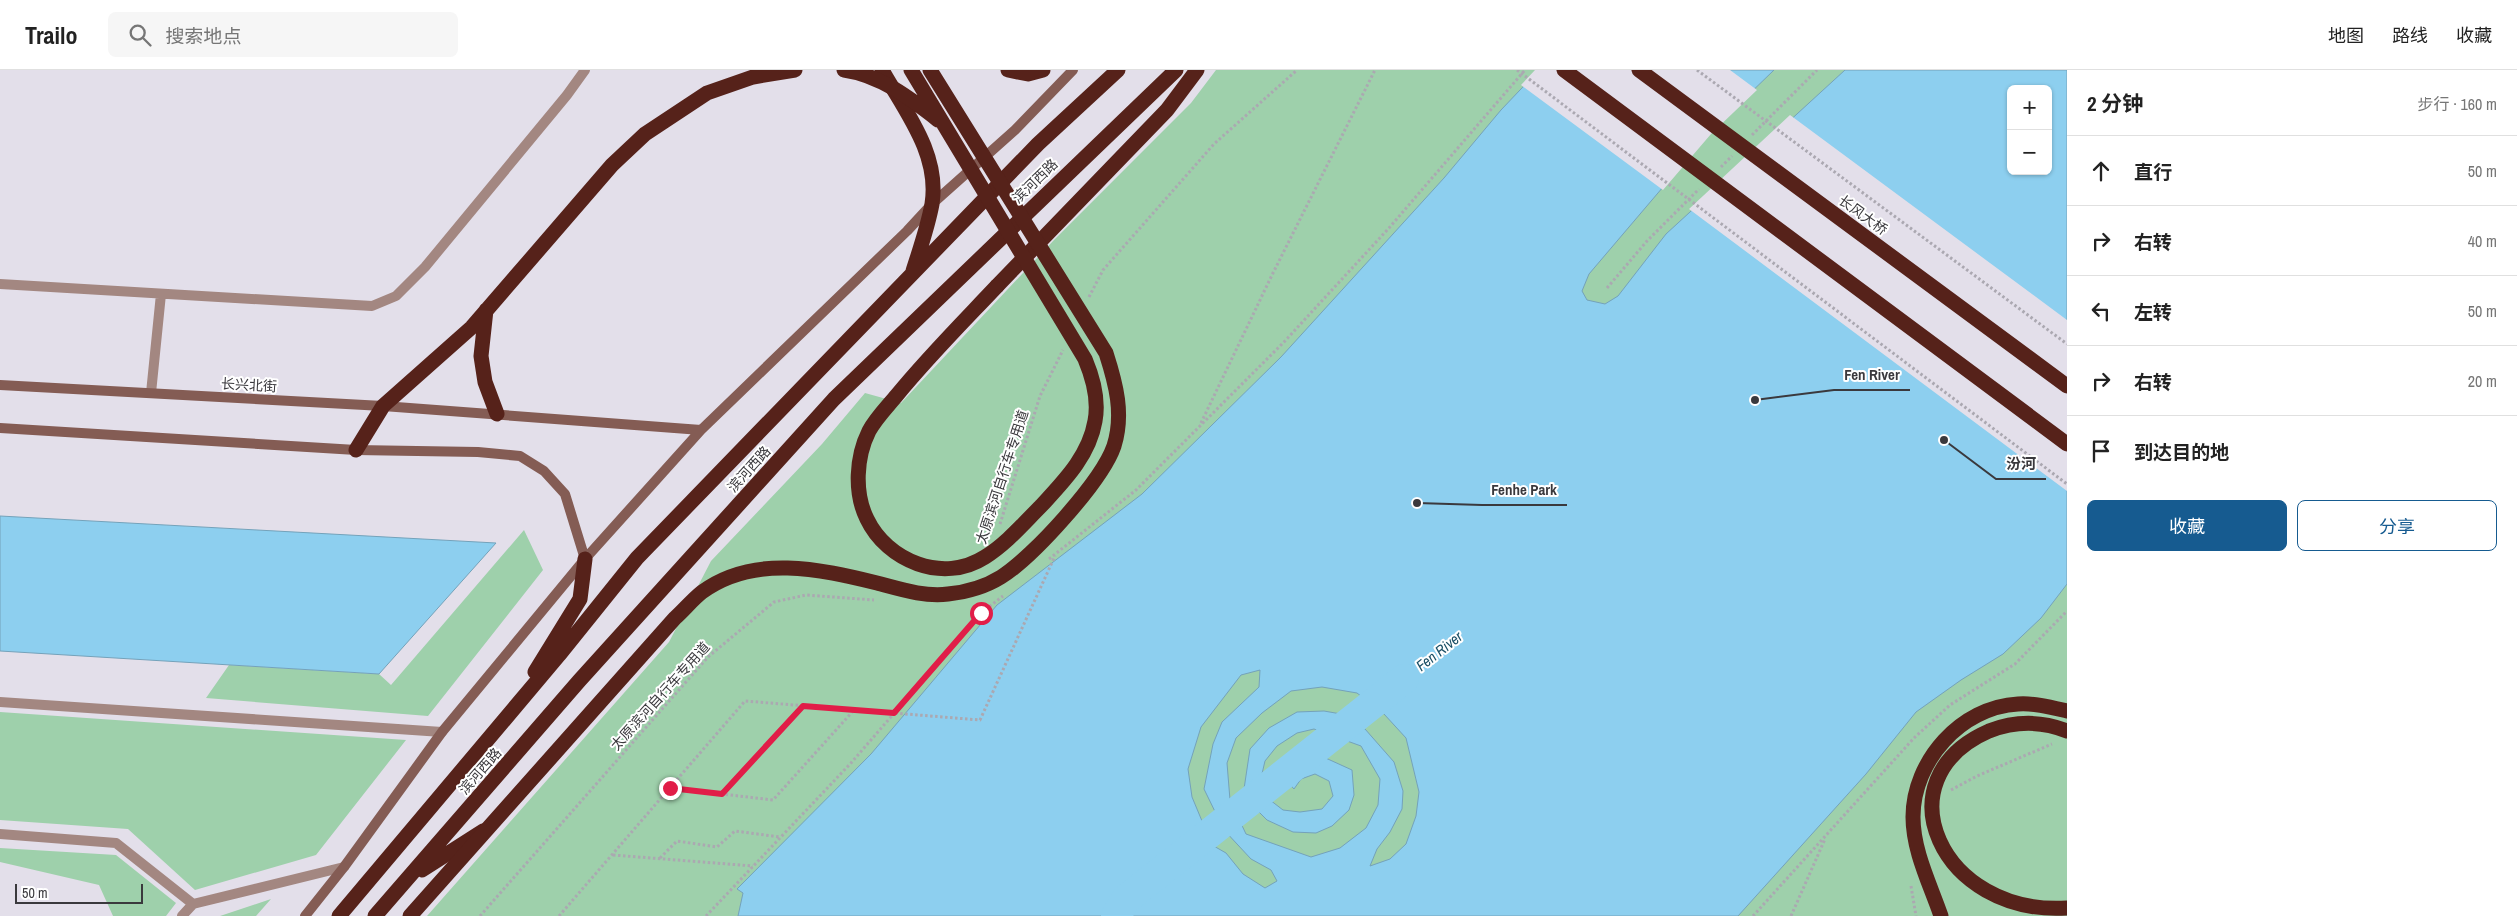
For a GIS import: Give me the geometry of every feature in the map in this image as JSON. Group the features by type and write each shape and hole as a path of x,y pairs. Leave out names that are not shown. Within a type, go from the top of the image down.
{"highway":[{"path":"356,450 383,406 472,327 612,165 645,134 707,93 753,77 795,70"},
{"path":"844,70 860,72 907,96 945,125"},
{"path":"882,70 928,153 933,175 932,204 913,272"},
{"path":"912,70 945,125 1085,359 1093,376 1096,401 1095,420 1090,442 1063,482 1007,540 984,558 959,566 935,568 910,562 886,547 871,527 860,506 858,476 862,449 870,430 913,375 997,286 1167,110 1198,70"},
{"path":"410,916 674,618 702,592 723,580 745,572 775,567 829,572 913,592 946,595 969,592 1002,576 1028,555 1048,536 1100,474 1114,446 1119,416 1118,389 1106,353 930,70"},
{"path":"1008,70 1028,74 1043,70"},
{"name":"滨河西路","path":"339,916 637,558 1038,144 1118,70"},
{"name":"滨河西路","path":"375,916 579,681 834,400 1176,70"},
{"path":"1564,70 2067,444"},
{"name":"长风大桥","path":"1639,70 2067,386"},
{"path":"486,310 481,356 485,382 497,414"},
{"path":"510,712 580,599 585,559"},
{"path":"1941,916 1926,877 1913,823 1916,795 1922,775 1933,754 1952,733 1971,719 1994,708 2017,704 2043,704 2067,711"},
{"path":"2062,736 2040,723 2018,723 2000,727 1981,735 1965,747 1949,764 1939,782 1932,816 1939,854 1947,870 1962,888 1980,902 2002,911 2024,915 2042,914 2067,908"},
{"path":"408,878 488,828"}],"street":[{"path":"0,284 372,306 396,296 425,267 568,95 585,70"},
{"path":"305,916 344,868 442,732 585,559 701,430 907,231 932,204 1015,130 1073,70"},
{"path":"151,393 161,294"},
{"name":"长兴北街","path":"0,384 383,406 701,430"},
{"path":"0,428 356,450 478,452 520,456 544,471 565,494 585,559"},
{"path":"0,702 442,732"},
{"path":"0,834 116,843 193,904"},
{"path":"182,916 193,904 344,868"}],"path":[{"path":"1086,304 1103,270 1214,144 1297,70"},
{"path":"1200,426 1272,275 1375,70"},
{"path":"1517,70 2067,484"},
{"path":"1048,560 1136,490 1284,342 1389,228 1525,70"},
{"path":"1697,70 2067,344"},
{"name":"太原滨河自行车专用道","path":"999,528 1040,396 1065,346"},
{"path":"559,916 745,701 980,720 1056,554"},
{"name":"太原滨河自行车专用道","path":"480,916 708,657 774,602 806,595 880,600"},
{"path":"706,916 851,762 981,613 1003,595"},
{"path":"1753,916 1914,738 1950,704 2015,664 2067,612"},
{"path":"722,794 803,706"},
{"path":"670,788 773,800 854,710"},
{"path":"1943,794 1976,776 2062,736"},
{"path":"659,859 677,841 717,847 736,831 780,837"},
{"path":"1792,916 1827,834"},
{"path":"612,855 753,866"},
{"path":"1910,876 1916,916"}],"green space":[{"path":"1216,70 2067,70 2067,916 427,916 669,642 711,561 822,444 865,393 901,403 1054,240 1191,103"},
{"path":"524,530 543,570 428,716 206,698 229,665 379,674 391,685"},
{"path":"0,712 406,740 316,855 195,890 128,829 0,820"},
{"path":"0,848 116,855 176,903 166,916 113,916 99,885 0,862"},
{"path":"271,899 256,916 220,916"}],"water":[{"path":"1539,70 1774,70 1709,133 1589,274 1582,291 1587,300 1605,304 1618,296 1666,234 1845,70 2067,70 2067,584 2041,618 2003,654 1961,680 1916,712 1866,774 1738,916 738,916 743,893 737,889 871,754 997,605 1142,494 1281,357 1444,178 1501,110","holes":["1260,670 1259,687 1222,722 1213,744 1204,789 1224,830 1251,859 1271,870 1277,881 1265,888 1243,874 1226,853 1212,845 1192,797 1188,769 1201,727 1241,675","1322,687 1357,693 1384,714 1406,738 1419,792 1416,816 1406,844 1390,859 1370,866 1377,849 1390,832 1402,809 1403,791 1394,762 1365,729 1341,714 1324,711 1297,712 1269,728 1250,749 1244,789 1255,808 1267,820 1293,832 1316,833 1332,826 1349,810 1354,795 1352,770 1319,755 1302,754 1291,763 1285,779 1294,789 1301,779 1315,774 1329,781 1333,796 1322,809 1300,812 1283,810 1270,800 1261,778 1265,761 1277,746 1297,733 1314,729 1361,746 1380,779 1378,805 1366,828 1340,848 1311,857 1246,834 1230,800 1227,763 1236,738 1262,713 1291,691"]},
{"path":"0,516 496,543 379,674 0,651"}],"pier":[{"path":"1535,70 1730,70 1757,90 1711,134 1663,190 1521,85"},
{"path":"1790,115 2067,320 2067,491 1689,209"}],"waterway":[{"name":"Fen River","path":"1116,916 1125,900 1404,679"}],"place":[{"name":"Fen River","path":"1755,400"},
{"name":"汾河","path":"1944,440"},
{"name":"Fenhe Park","path":"1417,503"}],"route":[{"path":"670,788 722,794 803,706 894,713 981,613"}]}
